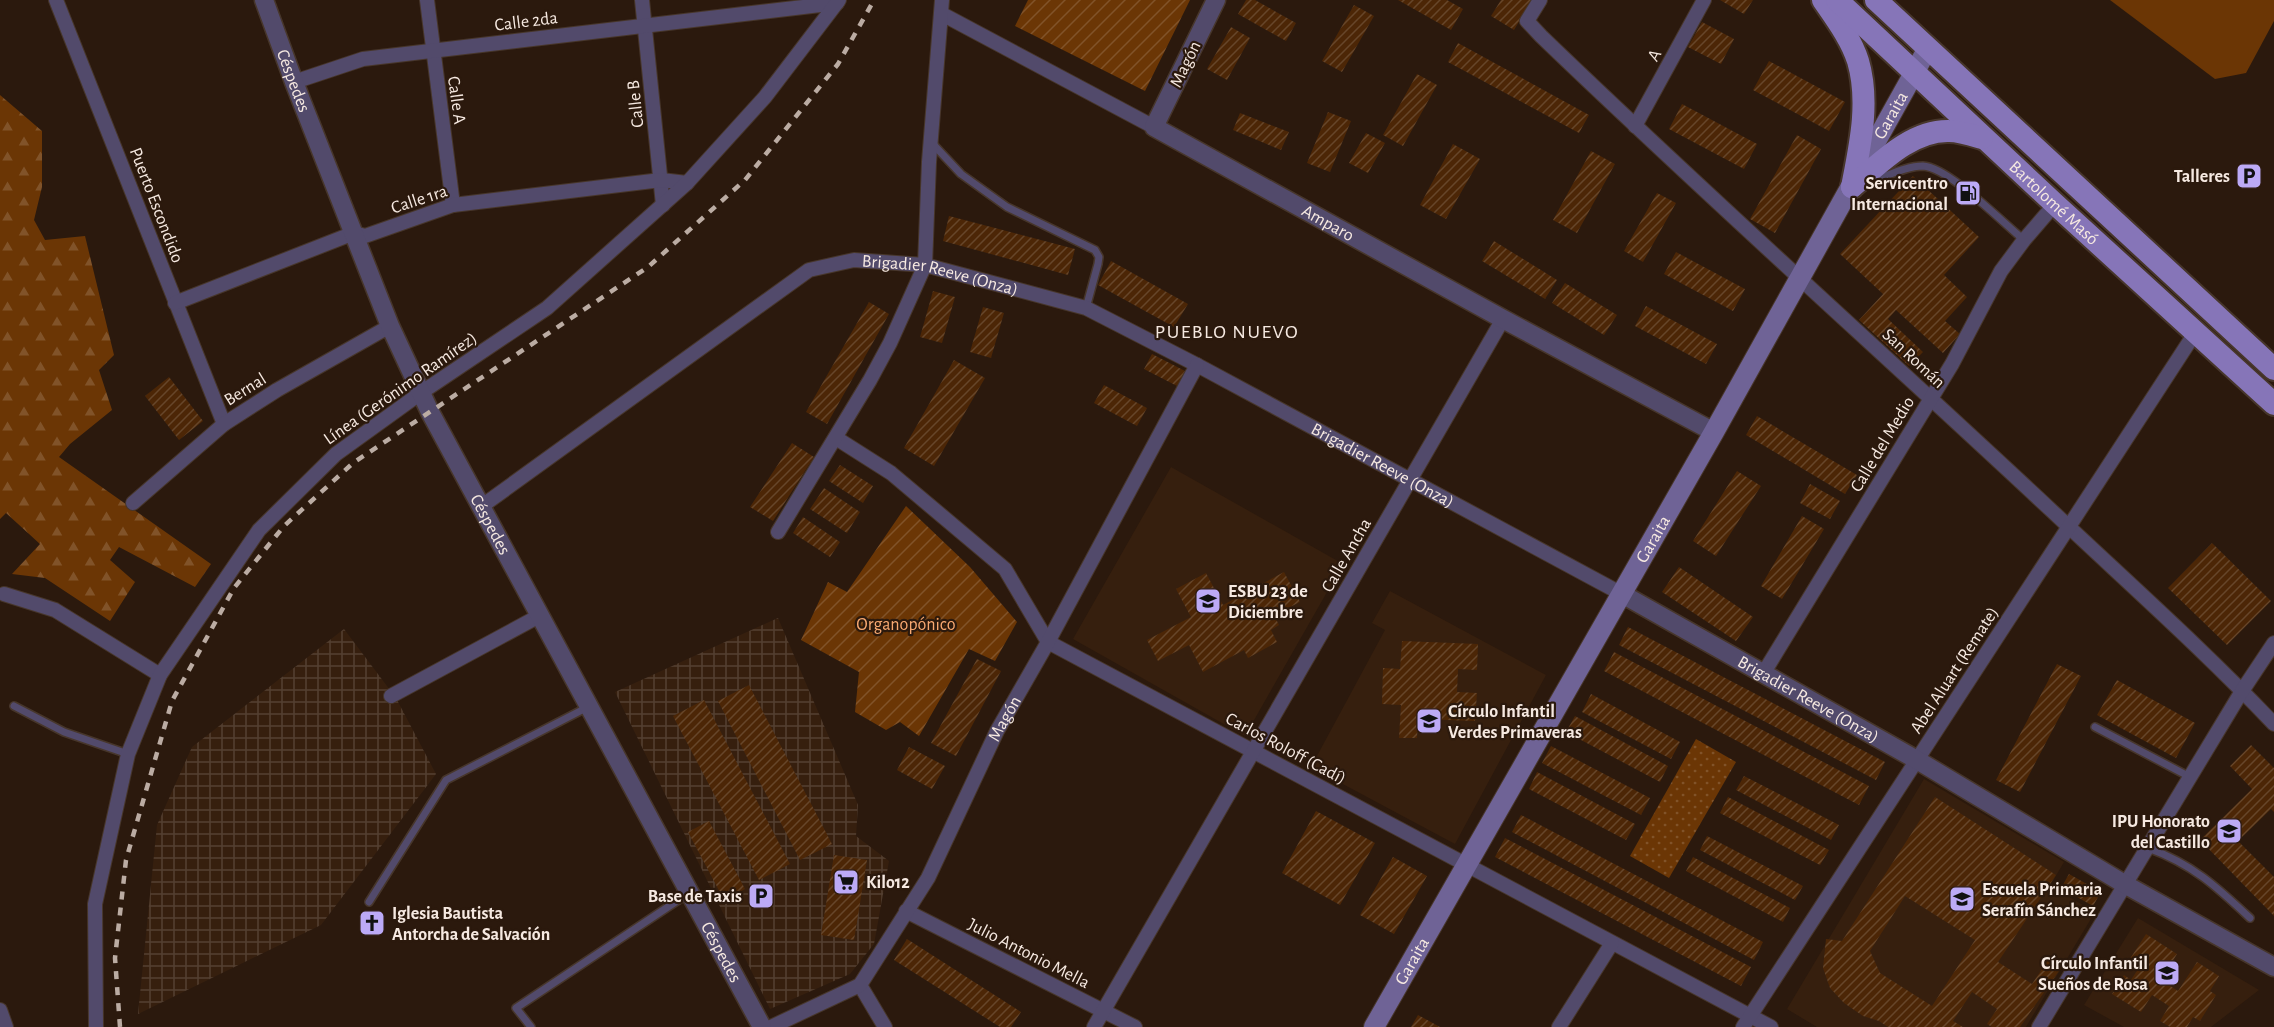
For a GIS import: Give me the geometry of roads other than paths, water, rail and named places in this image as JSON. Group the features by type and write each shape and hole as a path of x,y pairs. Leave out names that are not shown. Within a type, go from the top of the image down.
{"main road":[{"path":"1823,0 1844,31 1858,61 1862,87 1863,130 1852,187"},
{"name":"Bartolomé Masó","path":"1837,0 1983,138 2274,404"},
{"name":"Bartolomé Masó","path":"1876,0 2274,369"},
{"name":"Garaita","path":"1374,1027 1714,432 1928,48"},
{"path":"1852,187 1890,156 1922,135 1949,130 1983,138"}],"street":[{"name":"Puerto Escondido","path":"56,0 224,424"},
{"name":"Céspedes","path":"264,0 390,326 430,412 762,1027"},
{"name":"Calle A","path":"427,0 453,205"},
{"name":"Calle B","path":"642,0 663,205"},
{"name":"Magón","path":"1154,127 1216,0"},
{"name":"San Román","path":"1540,0 1527,21 1635,126 1931,398 2242,691 2274,724"},
{"name":"A","path":"1635,126 1704,0"},
{"name":"Calle 2da","path":"294,82 363,59 838,1"},
{"name":"Línea (Gerónimo Ramírez)","path":"96,1027 95,904 128,754 160,675 259,530 336,454 422,392 547,308 663,205 687,183 765,97 838,1"},
{"name":"Amparo","path":"942,7 1154,127 1714,432"},
{"path":"778,532 836,438 890,343 925,265 931,142 942,7"},
{"name":"Calle 1ra","path":"175,303 354,233 365,236 453,205 661,180 687,183"},
{"name":"Calle del Medio","path":"1763,674 1931,398 2001,271 2055,204"},
{"name":"Brigadier Reeve (Onza)","path":"482,506 809,270 854,260 925,265 1086,308 1197,365 1622,594 1917,759 2126,885 2274,967"},
{"name":"Calle Ancha","path":"1094,1027 1503,319"},
{"name":"Bernal","path":"134,503 224,424 277,390 390,326"},
{"name":"Abel Aluart (Remate)","path":"1746,1022 2195,333"},
{"name":"Magón","path":"860,985 927,878 997,731 1048,642 1197,365"},
{"path":"836,438 891,473 1005,569 1048,642"},
{"path":"4,594 55,610 160,675"},
{"path":"391,696 541,615"},
{"name":"Carlos Roloff (Cadí)","path":"1048,642 1612,943 1746,1022 1771,1027"},
{"path":"2039,1027 2274,642"},
{"name":"Julio Antonio Mella","path":"906,911 1135,1027"},
{"path":"1559,1027 1612,943"},
{"path":"771,1027 860,985 885,1027"},
{"path":"0,1010 6,1027"}],"lane":[{"path":"931,142 961,174 1007,207 1095,250 1099,257 1098,264 1086,308"},
{"path":"1852,187 1908,168 1923,166 1936,169 1953,180 2024,240"},
{"path":"14,706 64,732 128,754"},
{"path":"369,902 446,780 590,706"},
{"path":"2095,727 2190,777"},
{"path":"2148,848 2174,858 2212,882 2250,918"},
{"path":"531,1027 516,1008 690,892"}],"railway":[{"path":"120,1027 115,958 126,860 172,701 234,588 284,526 353,463 648,267 745,180 838,64 874,0"}],"place":[{"name":"Talleres","path":"2249,176"},
{"name":"Servicentro Internacional","path":"1968,193"},
{"name":"ESBU 23 de Diciembre","path":"1208,601"},
{"name":"Círculo Infantil Verdes Primaveras","path":"1429,721"},
{"name":"IPU Honorato del Castillo","path":"2229,831"},
{"name":"Kilo12","path":"846,882"},
{"name":"Base de Taxis","path":"761,896"},
{"name":"Escuela Primaria Serafín Sánchez","path":"1962,899"},
{"name":"Iglesia Bautista Antorcha de Salvación","path":"372,923"},
{"name":"Círculo Infantil Sueños de Rosa","path":"2167,973"}],"district":[{"name":"PUEBLO NUEVO","path":"1227,331"}],"park label":[{"name":"Organopónico","path":"906,624"}]}
